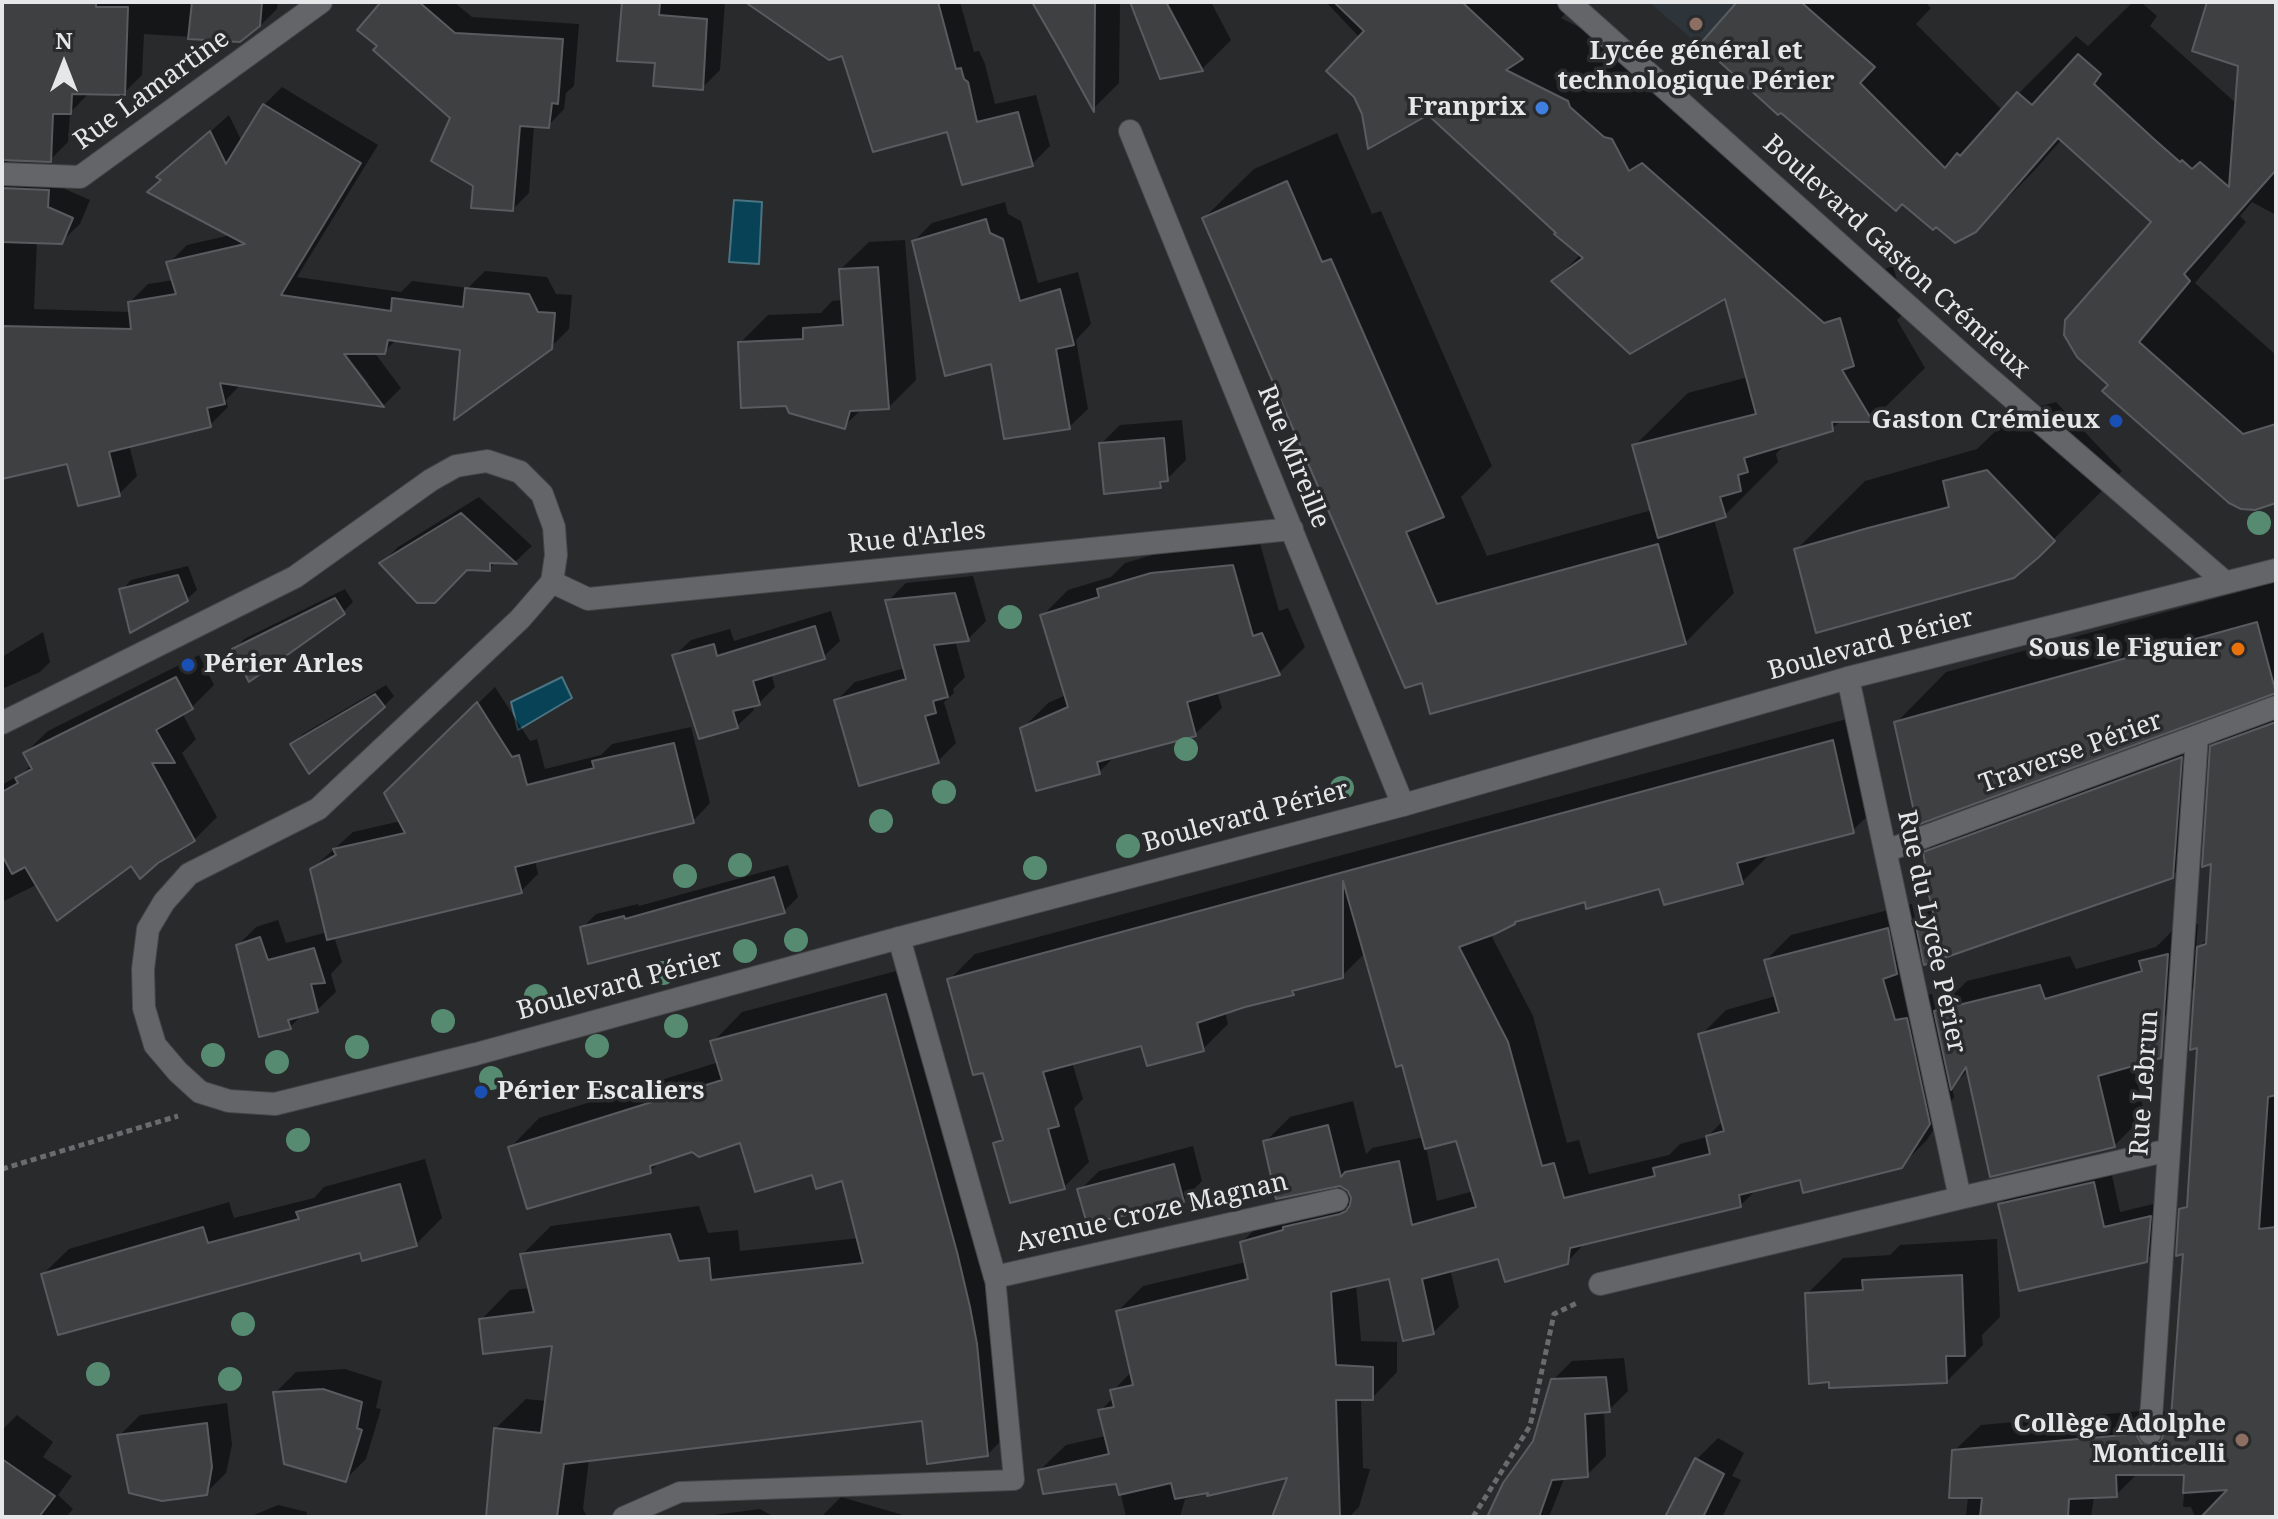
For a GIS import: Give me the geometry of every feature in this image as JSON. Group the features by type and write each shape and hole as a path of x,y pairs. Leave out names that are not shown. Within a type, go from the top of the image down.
{"street":[{"name":"Rue Lamartine","path":"2,174 80,177 321,2"},
{"name":"Boulevard Gaston Crémieux","path":"1569,2 1973,364 2225,582"},
{"name":"Rue Mireille","path":"1130,131 1403,805"},
{"path":"2,723 295,577 431,480 456,466 487,461 520,472 542,494 554,527 556,555 552,582"},
{"name":"Rue d'Arles","path":"552,582 588,599 1292,529"},
{"name":"Boulevard Périer","path":"552,582 520,619 318,809 189,874 164,902 148,929 143,969 144,1008 155,1045 200,1092 229,1101 275,1104 476,1054 1403,805 1848,678 2276,570"},
{"name":"Rue du Lycée Périer","path":"1848,678 1960,1198"},
{"name":"Traverse Périer","path":"1886,851 2276,707"},
{"name":"Rue Lebrun","path":"2150,1433 2197,736"},
{"name":"Avenue Croze Magnan","path":"899,938 995,1277 1337,1200"},
{"path":"1600,1284 2169,1150"}],"lane":[{"path":"623,1517 680,1492 1014,1480 995,1277"}],"path":[{"path":"2,1169 229,1101"},
{"path":"1473,1517 1530,1426 1554,1314 1596,1294 1600,1284"}],"shaded area":[{"name":"Lycée général et technologique Périer","path":"1649,2 1737,2 1699,45"}],"water":[{"path":"734,200 762,202 759,264 729,262"},
{"path":"562,677 572,698 518,730 511,702"}],"building":[{"path":"2,2 96,2 96,7 128,7 125,95 72,94 71,114 53,114 51,162 2,160"},
{"path":"192,2 262,2 260,26 240,42 188,39"},
{"path":"381,2 419,2 455,33 563,39 558,104 552,103 549,128 520,126 513,211 471,208 473,186 431,161 450,118 373,50 377,46 357,30"},
{"path":"622,2 660,2 659,15 707,19 703,90 653,86 655,63 617,61"},
{"path":"745,2 938,2 956,69 961,68 968,82 977,122 1018,112 1033,166 962,185 947,132 873,152 842,56 829,60"},
{"path":"1032,2 1095,2 1094,112 1058,47"},
{"path":"1130,2 1166,2 1203,71 1160,79"},
{"path":"1334,2 1462,2 1523,59 1506,70 1568,101 1570,107 1604,137 1612,139 1629,171 1642,163 1824,323 1840,318 1854,366 1842,370 1873,422 1832,422 1833,431 1744,458 1748,472 1738,475 1741,491 1720,497 1726,517 1658,538 1632,445 1756,414 1725,299 1630,354 1551,281 1583,258 1428,115 1368,149 1362,114 1354,97 1326,71 1364,31"},
{"path":"1737,2 1801,2 1875,67 1860,83 1945,168 1957,153 1960,156 2017,92 2032,105 2078,54 2101,74 2094,84 2155,140 2192,169 2200,162 2229,187 2238,66 2192,51 2207,2 2276,2 2276,170 2184,274 2190,281 2139,342 2243,434 2276,424 2276,503 2255,510 2241,509 2229,503 2102,391 2108,385 2077,357 2064,335 2065,320 2151,222 2058,138 1976,232 1955,243 1936,227 1933,230 1902,204 1896,211 1781,113 1778,115 1700,44"},
{"path":"263,104 361,163 281,295 391,311 392,298 463,307 465,288 529,294 538,312 555,313 552,349 454,420 460,350 388,340 385,354 344,354 384,407 220,383 225,404 207,408 211,427 109,452 120,496 78,506 67,464 2,479 2,326 131,329 128,302 176,294 166,262 245,244 147,192 161,180 156,177 210,131 226,164"},
{"path":"1287,181 1322,262 1331,259 1444,517 1406,532 1437,604 1658,544 1686,644 1430,714 1422,683 1405,688 1202,218"},
{"path":"2,188 49,190 48,207 73,218 62,244 2,242"},
{"path":"986,219 990,233 1003,239 1020,301 1060,289 1074,345 1056,349 1070,429 1004,439 991,364 945,376 912,241"},
{"path":"878,267 889,409 850,411 845,429 789,413 786,406 741,408 738,342 803,339 803,328 843,325 839,269"},
{"path":"1164,438 1168,481 1160,482 1161,488 1104,494 1099,443"},
{"path":"1987,470 2055,541 2039,557 2014,578 1816,633 1794,549 1949,507 1943,481"},
{"path":"461,513 517,564 490,563 490,571 467,570 435,603 417,603 379,563"},
{"path":"1233,565 1253,636 1262,633 1280,675 1187,702 1196,736 1097,762 1100,774 1036,791 1020,728 1068,707 1040,615 1099,597 1097,589 1151,573"},
{"path":"178,575 188,601 130,633 119,589"},
{"path":"955,593 969,641 934,645 948,697 933,701 936,713 925,716 939,763 859,786 834,700 906,679 885,600"},
{"path":"335,598 345,614 249,682 232,649"},
{"path":"2257,622 2276,693 1917,825 1894,722"},
{"path":"815,626 825,659 753,681 760,705 733,711 738,728 699,739 672,655 714,644 717,656"},
{"path":"176,677 193,709 156,730 175,763 152,763 195,841 158,863 140,879 131,866 57,921 25,867 12,874 2,855 2,792 18,783 15,778 32,769 23,753"},
{"path":"375,694 385,707 309,774 290,744"},
{"path":"477,702 512,757 519,755 527,785 594,768 592,761 674,743 694,823 515,867 522,893 327,940 310,869 336,855 333,849 405,833 384,793"},
{"path":"2276,722 2276,1095 2268,1097 2259,1229 2276,1227 2276,1517 2201,1517 2227,1490 2183,1493 2184,1475 2116,1475 2117,1497 2069,1499 2068,1517 1980,1517 1982,1498 1949,1498 1952,1450 2136,1434 2142,1444 2150,1447 2161,1441 2164,1432 2170,1432 2183,1254 2176,1256 2179,1209 2187,1207 2197,1048 2190,1050 2197,947 2206,944 2211,864 2202,867 2210,746"},
{"path":"1833,740 1854,833 1737,863 1743,884 1664,905 1659,889 1586,909 1585,902 1515,922 1495,934 1459,947 1508,1042 1542,1166 1554,1163 1564,1198 1655,1176 1653,1168 1710,1154 1706,1136 1724,1131 1698,1034 1779,1012 1764,960 1888,928 1897,974 1883,979 1895,1020 1907,1018 1930,1124 1902,1168 1803,1193 1800,1180 1739,1195 1741,1207 1570,1248 1568,1264 1505,1282 1498,1259 1422,1279 1434,1334 1403,1341 1389,1279 1331,1292 1336,1365 1373,1367 1373,1400 1336,1400 1340,1517 1272,1517 1287,1478 1207,1496 1208,1493 1175,1499 1171,1483 1119,1495 1116,1484 1043,1494 1038,1470 1109,1454 1098,1410 1114,1407 1110,1390 1133,1385 1116,1311 1248,1279 1240,1242 1283,1230 1283,1227 1340,1214 1350,1205 1348,1191 1340,1186 1276,1199 1263,1141 1328,1125 1341,1177 1345,1172 1399,1161 1412,1225 1476,1207 1456,1141 1425,1149 1402,1065 1396,1067 1343,881 1343,978 1292,991 1294,995 1197,1023 1204,1051 1147,1066 1141,1046 1043,1072 1059,1126 1048,1129 1065,1189 1010,1203 993,1143 1003,1140 983,1073 973,1075 947,979"},
{"path":"2182,757 2173,878 1924,965 1915,921 1934,917 1922,865 1925,863 1923,852"},
{"path":"774,877 785,913 588,964 580,927 624,916 625,919"},
{"path":"260,937 268,960 314,948 325,983 311,984 318,1012 288,1020 291,1029 259,1037 236,945"},
{"path":"2168,954 2161,1058 2098,1076 2115,1147 1990,1177 1966,1067 1951,1090 1934,1011 2040,985 2045,999 2142,971 2139,961"},
{"path":"886,994 970,1307 977,1344 988,1456 927,1464 922,1421 564,1464 557,1517 486,1517 494,1428 541,1433 552,1346 483,1354 479,1319 534,1312 520,1254 670,1234 679,1261 709,1258 711,1280 863,1263 842,1181 816,1189 812,1175 755,1192 740,1143 699,1157 692,1152 650,1166 651,1173 527,1209 508,1147 722,1080 710,1041"},
{"path":"1174,1164 1184,1202 1087,1224 1077,1189"},
{"path":"2094,1182 2104,1227 2151,1216 2147,1262 2019,1291 1998,1204"},
{"path":"400,1184 417,1246 362,1261 360,1253 58,1335 41,1274 203,1227 208,1243 299,1219 296,1212"},
{"path":"1962,1275 1965,1356 1946,1356 1947,1383 1829,1388 1829,1382 1809,1384 1805,1293 1863,1290 1862,1280"},
{"path":"1606,1377 1610,1412 1585,1414 1588,1477 1552,1480 1539,1517 1487,1517 1503,1483 1533,1441 1551,1379"},
{"path":"323,1389 362,1402 357,1428 362,1430 346,1482 284,1464 273,1392"},
{"path":"207,1423 212,1467 207,1495 162,1501 129,1493 117,1435"},
{"path":"1695,1458 1724,1474 1703,1517 1665,1517"},
{"path":"2,1459 55,1496 39,1517 2,1517"}],"place":[{"name":"Lycée général et technologique Périer","path":"1696,24"},
{"name":"Franprix","path":"1542,108"},
{"name":"Gaston Crémieux","path":"2116,421"},
{"name":"Sous le Figuier","path":"2238,649"},
{"name":"Périer Arles","path":"188,665"},
{"name":"Périer Escaliers","path":"481,1092"},
{"name":"Collège Adolphe Monticelli","path":"2242,1440"}]}
